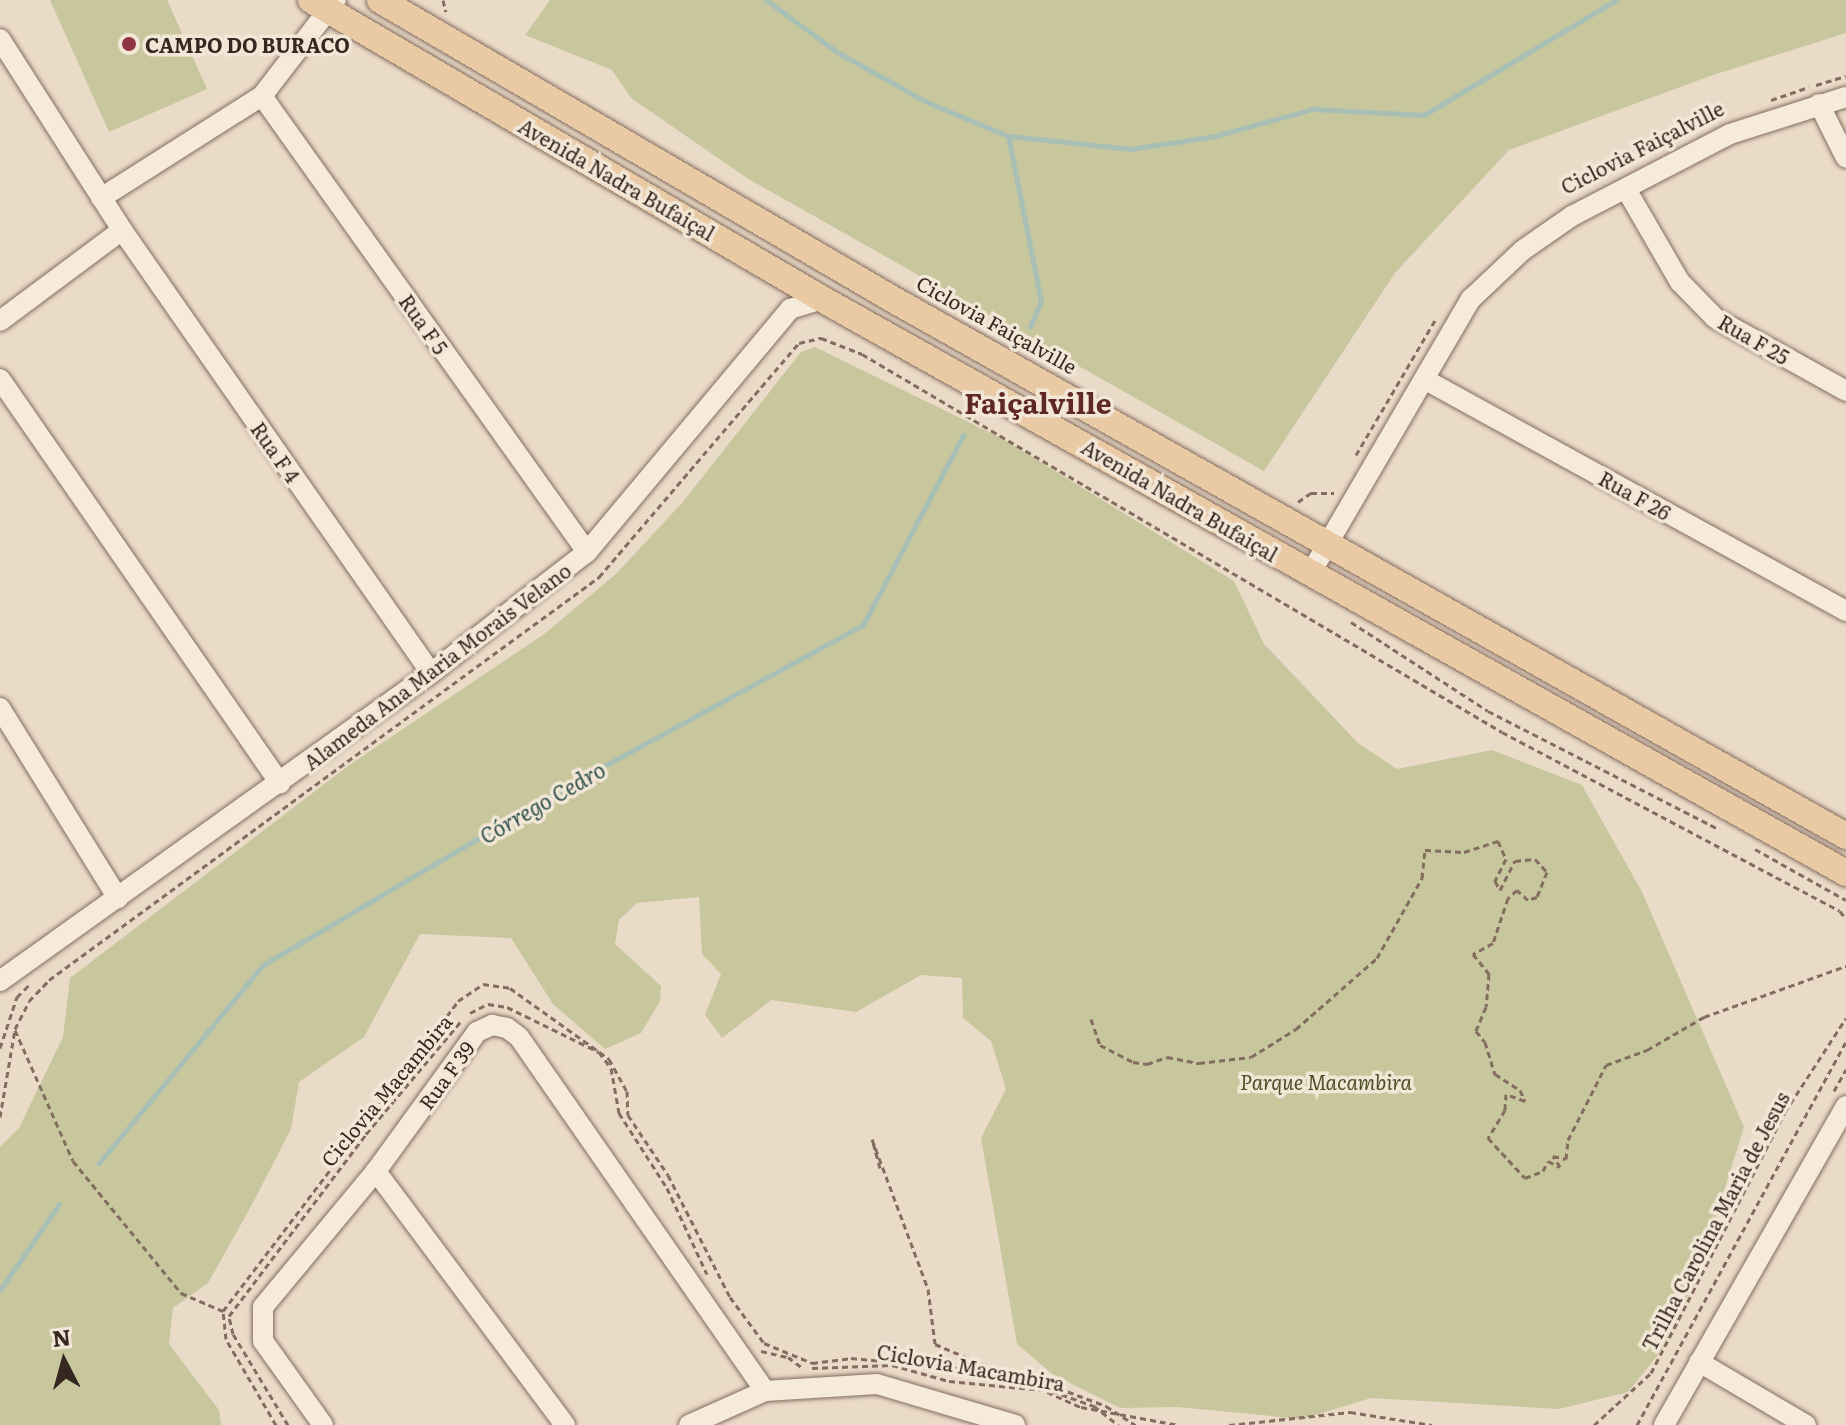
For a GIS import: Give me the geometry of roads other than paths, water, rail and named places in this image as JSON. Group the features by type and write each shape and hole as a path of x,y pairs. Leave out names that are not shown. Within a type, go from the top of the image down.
{"main road":[{"name":"Avenida Nadra Bufaiçal","path":"325,4 822,299 1846,873"},
{"name":"Avenida Nadra Bufaiçal","path":"398,4 1328,546 1846,836"}],"street":[{"path":"101,198 262,96 325,4"},
{"name":"Rua F 4","path":"0,39 122,230 431,673"},
{"name":"Rua F 5","path":"262,96 587,552"},
{"path":"1310,574 1471,299 1523,250 1626,189 1730,134 1846,97"},
{"path":"1819,104 1846,158"},
{"name":"Rua F 25","path":"1626,189 1680,282 1715,318 1846,391"},
{"path":"0,321 122,230"},
{"name":"Alameda Ana Maria Morais Velano","path":"0,981 431,673 587,552 790,309 822,299"},
{"path":"0,379 280,783"},
{"name":"Rua F 26","path":"1424,379 1846,611"},
{"path":"4,721 118,898"},
{"name":"Rua F 39","path":"376,1171 477,1032 492,1025 507,1028 519,1037 765,1391"},
{"path":"1664,1425 1846,1106"},
{"path":"323,1425 263,1341 263,1307 376,1171 565,1425"},
{"path":"1699,1362 1806,1425"},
{"path":"689,1425 765,1391 877,1384 1012,1424"}],"waterway":[{"path":"766,0 837,52 927,102 1008,136 1131,149 1215,136 1313,109 1424,115 1616,0"},
{"name":"Córrego Cedro","path":"1008,136 1041,301 1030,327"},
{"name":"Córrego Cedro","path":"99,1163 263,965 562,789 863,625 963,435"},
{"name":"Córrego Cedro","path":"0,1290 59,1204"}],"place":[{"name":"CAMPO DO BURACO","path":"129,44"}],"district":[{"name":"Faiçalville","path":"1038,402"}],"park label":[{"name":"Parque Macambira","path":"1326,1081"}]}
